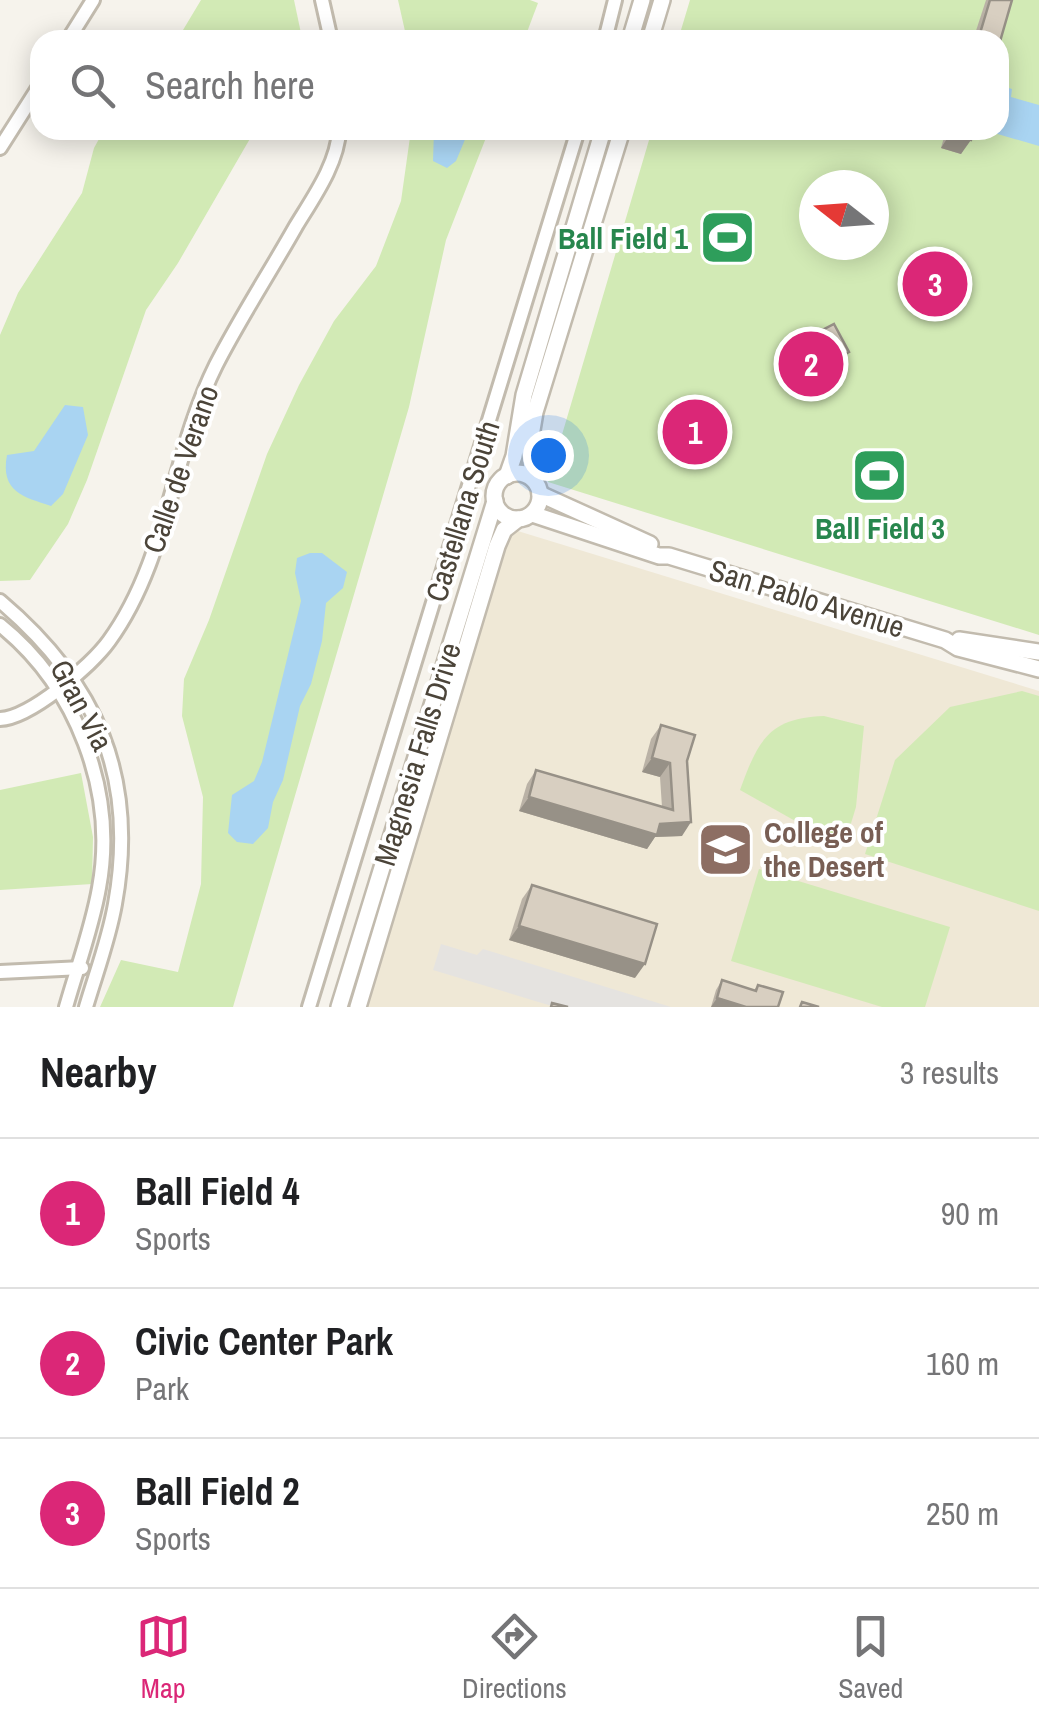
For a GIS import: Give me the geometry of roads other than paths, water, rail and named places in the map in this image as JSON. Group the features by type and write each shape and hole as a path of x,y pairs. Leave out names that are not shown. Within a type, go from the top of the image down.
{"street":[{"path":"74,30 93,0"},
{"path":"322,0 329,30"},
{"path":"633,30 642,0"},
{"path":"653,30 662,0"},
{"path":"0,148 30,101"},
{"name":"Calle de Verano","path":"0,720 13,719 59,689 108,642 146,574 196,407 217,363 311,201 338,140"},
{"name":"Castellana South","path":"309,1007 575,140"},
{"path":"600,140 524,395 514,456 507,476 497,486 495,501 503,514 525,517 537,487 530,448 535,412 619,140"},
{"path":"507,476 521,474 537,487"},
{"name":"San Pablo Avenue","path":"537,487 669,556 945,640 1039,652"},
{"name":"Magnesia Falls Drive","path":"339,1007 495,501"},
{"name":"San Pablo Avenue","path":"525,517 669,556"},
{"name":"Magnesia Falls Drive","path":"358,1007 497,546 504,530 525,517"},
{"name":"Gran Via","path":"0,601 49,645 71,678 106,741 118,788 122,828 114,907 86,1007"},
{"name":"Gran Via","path":"0,625 37,659 59,689 95,770 104,845 99,889 66,1007"},
{"name":"San Pablo Avenue","path":"945,640 958,648 1039,668"},
{"path":"0,972 77,967 96,972"}],"water":[{"path":"1009,88 1011,97 1039,105 1039,146 1009,137"},
{"path":"434,140 465,140 456,161 447,168 433,161"},
{"path":"65,405 83,407 88,435 63,494 51,506 16,491 7,477 7,455 34,451"},
{"path":"322,553 347,572 343,588 326,603 311,684 300,706 268,828 253,844 237,842 228,833 232,795 254,781 262,762 301,601 295,573 297,558"}],"place":[{"name":"Ball Field 1","path":"727,238"},
{"name":"Ball Field 2","path":"935,284"},
{"name":"Civic Center Park","path":"811,364"},
{"name":"Ball Field 4","path":"695,432"},
{"name":"Ball Field 3","path":"880,475"},
{"name":"College of the Desert","path":"725,849"}]}
